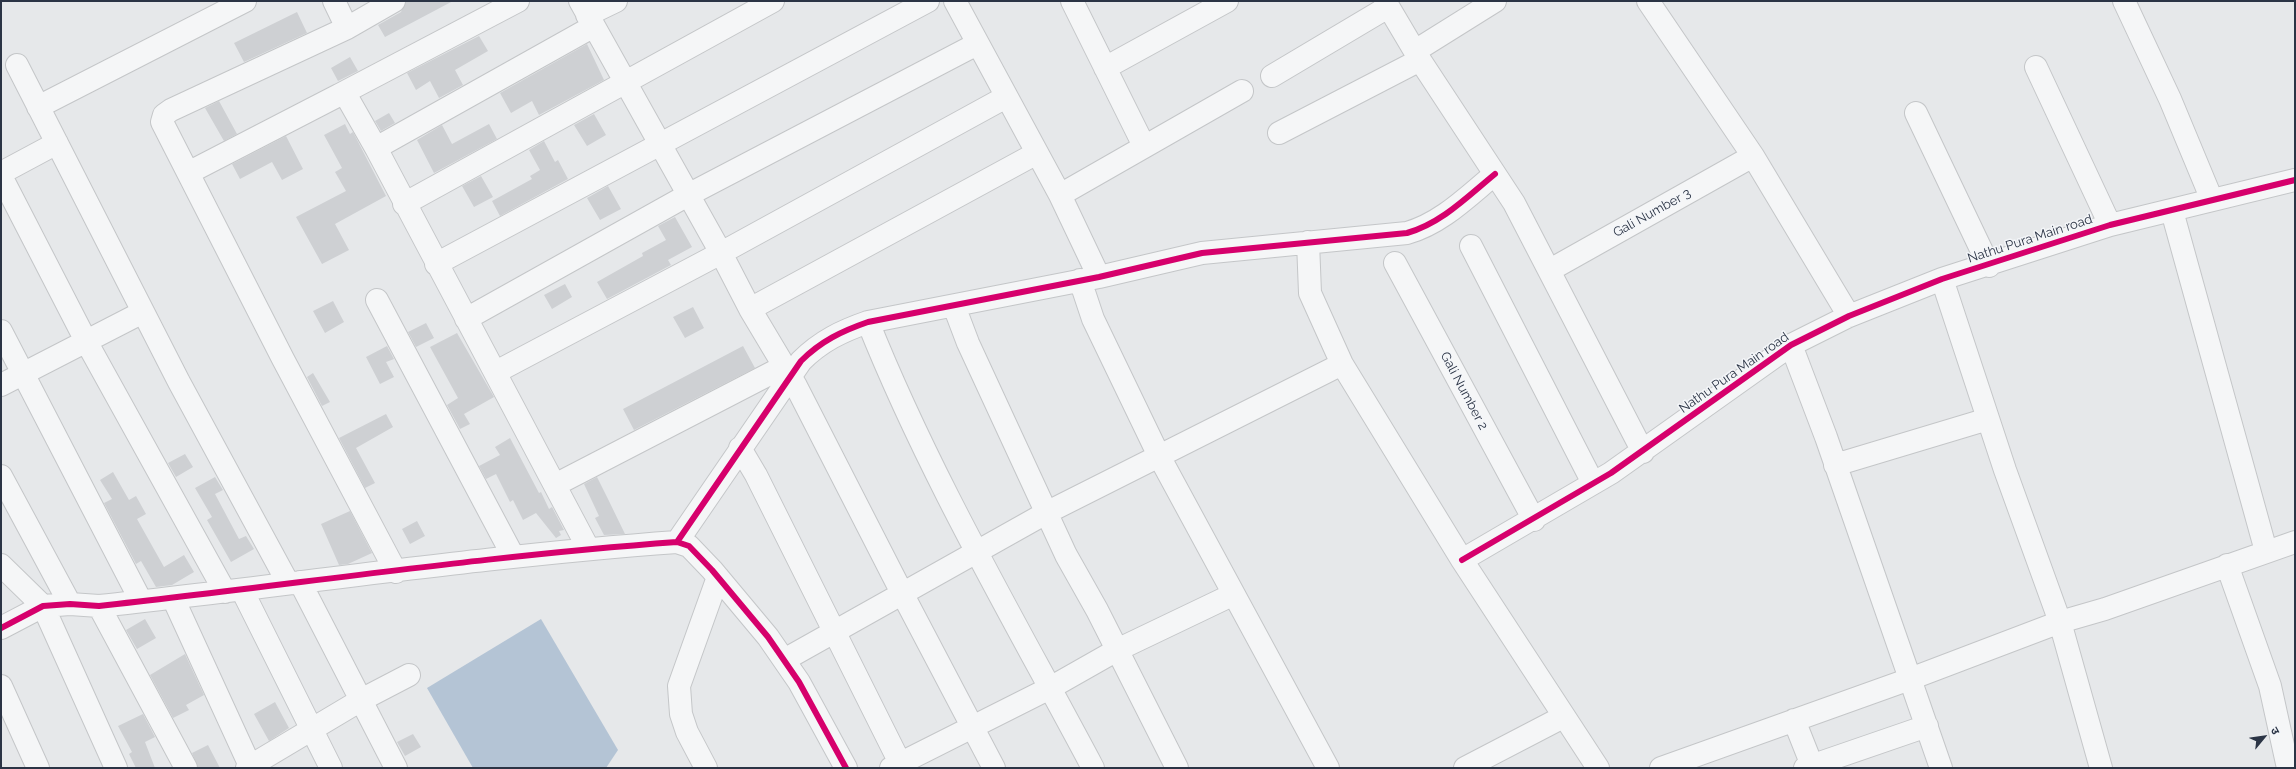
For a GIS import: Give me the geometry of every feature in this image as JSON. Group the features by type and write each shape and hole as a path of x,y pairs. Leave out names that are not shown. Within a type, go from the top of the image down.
{"street":[{"path":"38,107 245,1"},
{"path":"334,1 347,28"},
{"path":"394,1 347,28 164,115 162,122 396,572"},
{"path":"188,173 518,1"},
{"path":"376,148 587,14 616,1"},
{"path":"404,204 773,1"},
{"path":"436,264 928,1"},
{"path":"955,1 1060,195 1087,281 1093,319 1159,456 1232,595 1328,768"},
{"path":"1105,68 1226,1"},
{"path":"1279,133 1418,56 1495,1"},
{"path":"1648,1 1753,156 1849,316"},
{"path":"2124,1 2170,99 2212,200"},
{"path":"1079,4 1105,68 1144,146"},
{"path":"1272,76 1386,4 1418,56 1514,203 1643,452"},
{"path":"587,14 721,253 750,309 794,384 994,768"},
{"path":"466,318 688,195 977,44"},
{"path":"17,65 143,312 361,700 396,768"},
{"path":"2036,67 2110,225"},
{"path":"1060,195 1242,91"},
{"path":"339,95 347,97 376,148 404,204 496,372 588,548"},
{"path":"496,372 721,253 1006,97"},
{"path":"1916,113 1989,266"},
{"path":"57,143 1,174 86,341 234,591 331,768"},
{"path":"750,309 1037,153"},
{"name":"Gali Number 3","path":"1550,270 1753,156"},
{"path":"683,544 743,451 794,384 801,361 816,347 840,332 956,312 1202,253 1308,254 1424,228 1438,220 1497,177"},
{"name":"Nathu Pura Main road","path":"1462,560 1534,520 1643,452 1791,345 1849,316 1942,279 1989,266 2110,225 2295,180"},
{"path":"2172,211 2266,551"},
{"path":"1471,246 1593,483"},
{"path":"1308,254 1310,293 1342,364 1462,560 1563,717 1598,768"},
{"name":"Gali Number 2","path":"1395,263 1534,520"},
{"path":"1942,279 1988,419 2060,622 2101,768"},
{"path":"377,300 513,556"},
{"path":"1,385 143,312"},
{"path":"956,312 968,343 1066,555 1117,650 1177,768"},
{"path":"870,327 881,355 975,552 1093,768"},
{"path":"1,331 141,602"},
{"path":"1791,345 1835,465 1941,768"},
{"path":"784,660 835,630 1046,513 1342,364"},
{"path":"555,485 794,384"},
{"path":"1835,465 1988,419"},
{"path":"743,451 835,630 896,766 1050,688 1117,650 1232,595"},
{"path":"1,476 70,604"},
{"path":"1661,768 1910,679 2060,622 2105,609 2295,542"},
{"path":"1,628 43,606 70,604 99,606 141,602 396,572 513,556 588,548 683,544 715,573 784,660 846,768"},
{"path":"1,565 43,606 116,768"},
{"path":"2227,565 2270,686 2288,768"},
{"path":"706,768 687,732 681,714 678,686 715,573"},
{"path":"173,598 250,767 361,700 410,675"},
{"path":"99,606 186,768"},
{"path":"1,686 38,768"},
{"path":"1464,768 1563,717"},
{"path":"1794,720 1810,767 1927,726"}],"water":[{"path":"541,619 618,750 606,768 473,768 427,688"}],"building":[{"path":"406,1 453,1 385,37 378,25 401,12"},
{"path":"297,12 307,33 244,62 234,43"},
{"path":"479,36 488,51 455,70 463,85 439,98 430,81 416,90 407,73"},
{"path":"587,44 604,80 539,115 532,101 511,113 500,93"},
{"path":"350,57 358,71 338,81 331,68"},
{"path":"219,101 237,134 224,141 205,108"},
{"path":"389,113 395,123 381,131 375,121"},
{"path":"594,114 606,135 587,146 574,125"},
{"path":"345,124 350,134 353,132 386,196 335,224 349,250 322,264 296,217 346,191 335,172 342,168 324,135"},
{"path":"489,124 497,139 434,173 417,140 442,125 452,144"},
{"path":"286,136 303,169 282,180 272,162 240,179 232,164"},
{"path":"544,141 555,162 558,160 568,179 500,216 492,201 532,179 530,176 540,170 529,150"},
{"path":"481,176 493,197 474,207 462,186"},
{"path":"608,186 621,209 600,220 587,198"},
{"path":"675,217 692,247 668,260 671,265 607,299 597,282 643,256 642,253 666,240 658,226"},
{"path":"565,284 572,297 552,309 544,295"},
{"path":"333,301 344,322 325,333 313,311"},
{"path":"693,307 704,328 685,338 673,317"},
{"path":"426,323 434,338 416,347 408,332"},
{"path":"457,333 494,397 464,414 470,424 460,429 447,405 458,398 430,347"},
{"path":"387,346 394,359 386,362 394,377 380,384 366,357"},
{"path":"743,346 755,368 634,430 623,409"},
{"path":"313,373 330,402 322,406 307,377"},
{"path":"386,414 393,427 356,448 375,483 365,488 339,438"},
{"path":"510,438 539,493 541,492 549,509 552,507 564,530 559,531 561,535 556,538 536,513 523,520 513,500 510,502 496,474 486,479 479,466 500,455 495,447"},
{"path":"185,454 193,467 176,477 168,463"},
{"path":"113,472 129,500 136,496 146,514 137,519 164,567 184,555 194,572 172,585 156,587 141,561 136,564 104,503 112,499 100,480"},
{"path":"215,477 223,490 215,494 239,539 246,536 254,549 231,562 207,520 212,517 195,488"},
{"path":"597,477 625,534 604,535 595,518 599,516 584,484"},
{"path":"350,511 372,553 348,564 339,565 321,524"},
{"path":"417,521 425,536 410,544 402,529"},
{"path":"145,619 156,638 137,649 126,630"},
{"path":"185,654 204,695 186,705 189,710 173,718 150,675"},
{"path":"275,702 289,728 269,741 254,714"},
{"path":"143,714 155,737 145,742 155,768 136,768 129,754 132,752 118,726"},
{"path":"413,734 421,747 405,756 397,742"},
{"path":"208,745 220,768 198,768 192,753"}],"cycle path":[{"path":"677,542 801,361 824,342 849,329 868,322 1099,277 1202,253 1407,233 1432,223 1443,216 1465,200 1495,174"},
{"path":"1462,560 1611,473 1791,345 1849,316 1942,279 2110,225 2295,180"},
{"path":"1,628 43,606 70,604 99,606 532,555 677,542 689,546 712,570 768,637 799,682 846,768"}]}
